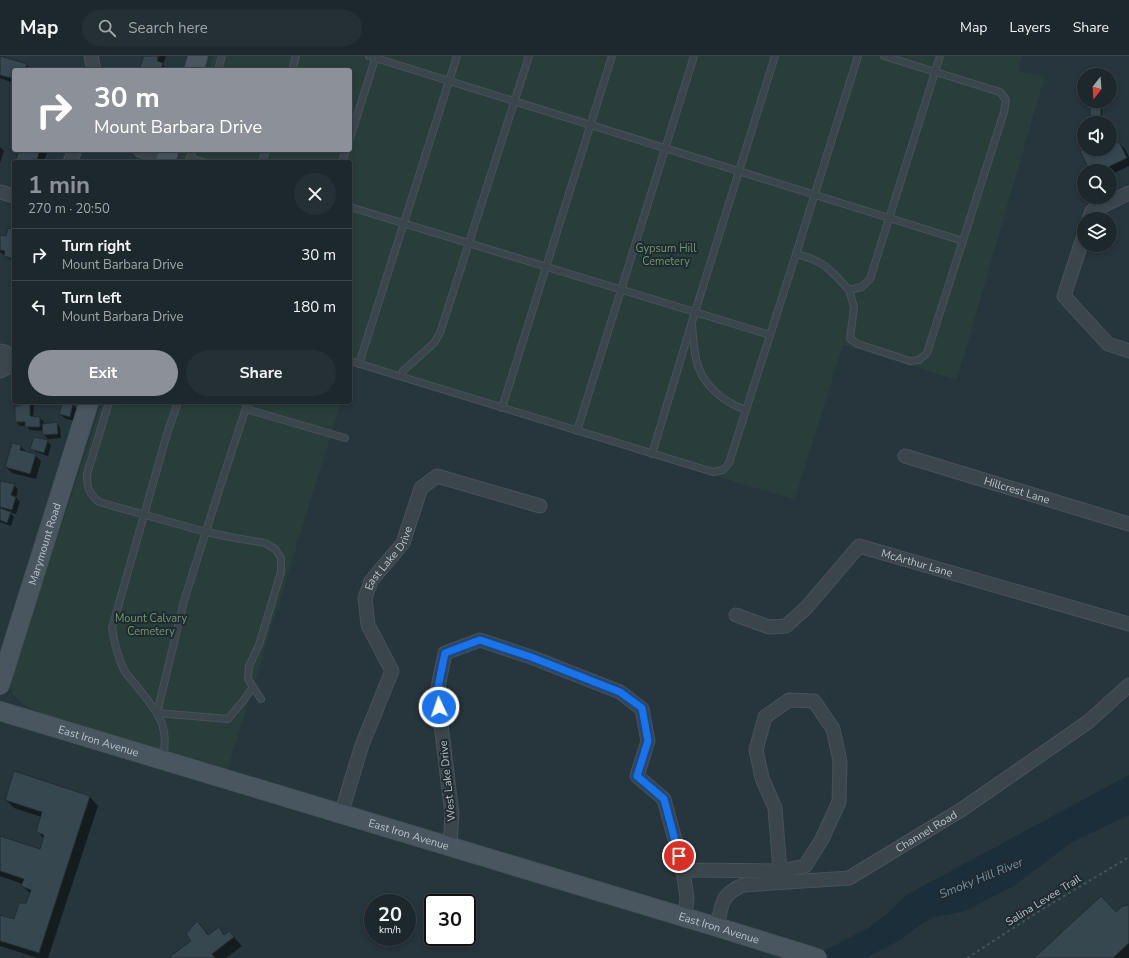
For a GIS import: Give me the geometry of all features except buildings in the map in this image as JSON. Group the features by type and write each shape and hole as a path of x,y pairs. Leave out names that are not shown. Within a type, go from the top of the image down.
{"street":[{"path":"91,56 94,68"},
{"path":"195,68 198,56"},
{"path":"147,152 166,157"},
{"path":"0,192 12,195"},
{"path":"1092,212 1129,193"},
{"path":"1078,252 1064,296 1108,344 1129,351"},
{"path":"0,351 5,352 6,368 0,371"},
{"name":"Marymount Road","path":"0,685 88,404"},
{"name":"Hillcrest Lane","path":"905,456 1129,524"},
{"name":"East Lake Drive","path":"341,814 362,745 392,671 368,625 365,598 371,581 403,543 421,488 437,476 540,506"},
{"name":"McArthur Lane","path":"736,615 769,627 786,626 806,608 859,546 1129,624"},
{"name":"West Lake Drive","path":"450,846 452,814 437,692 445,653 480,640 531,657 620,692 642,708 648,741 637,776 664,799 683,870"},
{"name":"Channel Road","path":"716,927 724,898 732,889 743,885 849,878 961,810 1088,722 1129,685"},
{"path":"685,917 687,898 683,870 780,871 805,866 822,839 839,802 840,761 833,729 814,702 789,700 764,717 756,750 762,778 775,808 780,871"},
{"name":"East Iron Avenue","path":"0,711 817,958"}],"lane":[{"path":"219,68 222,56"},
{"path":"293,68 296,56"},
{"path":"359,364 457,56"},
{"path":"403,371 434,343 440,333 529,56"},
{"path":"502,408 612,56"},
{"path":"577,431 694,56"},
{"path":"652,454 775,56"},
{"path":"352,362 713,472 723,470 729,463 858,56"},
{"path":"796,254 820,261 834,273 849,290 854,307 850,339 858,344 910,361 919,360 927,353 1004,112 1006,100 1000,92 884,56"},
{"path":"849,290 862,287 870,279 940,56"},
{"path":"352,131 373,57 963,241"},
{"path":"352,208 770,335"},
{"path":"692,322 696,360 704,379 719,396 734,406 746,410"},
{"path":"108,404 86,474 87,486 91,495 99,502 206,532 230,538 264,543 275,549 281,558 281,572 259,645 249,666 248,679 261,699"},
{"path":"163,760 166,744 164,729 157,713 124,671 115,644 112,628 167,434 177,404"},
{"path":"157,713 184,601 247,404"},
{"path":"246,409 345,438"},
{"path":"157,713 228,718 253,687"}],"path":[{"name":"Salina Levee Trail","path":"967,958 1041,910 1129,857"}],"green space":[{"name":"Gypsum Hill Cemetery","path":"213,56 1022,56 1018,71 1045,76 957,380 843,345 795,500 407,383 353,365 352,368 352,160 180,160 182,152 352,152 352,68 209,68"},
{"name":"Mount Calvary Cemetery","path":"101,404 340,404 228,769 38,712 21,703 12,693 11,679"}],"water":[{"name":"Smoky Hill River","path":"1129,775 1129,815 1072,842 1015,885 963,912 933,917 914,929 902,939 865,958 811,958 870,927 886,915 905,896"}],"route":[{"path":"439,707 437,692 445,653 480,640 531,657 620,692 642,708 648,741 637,776 664,799 679,856"}]}
